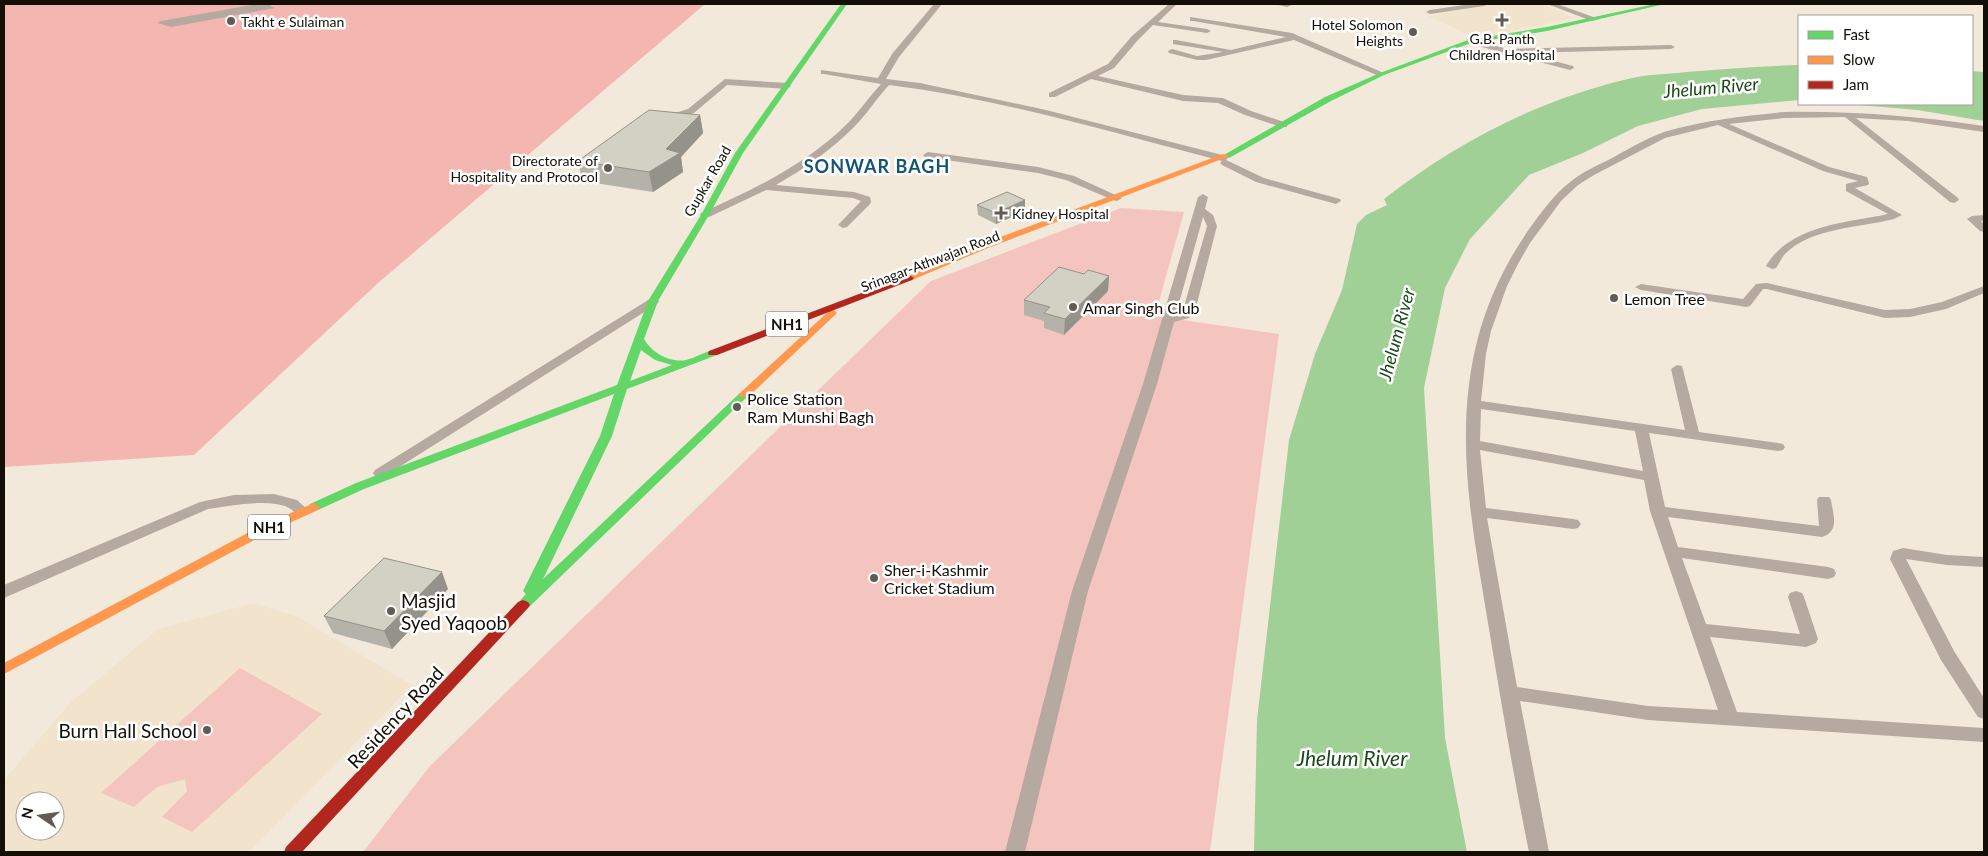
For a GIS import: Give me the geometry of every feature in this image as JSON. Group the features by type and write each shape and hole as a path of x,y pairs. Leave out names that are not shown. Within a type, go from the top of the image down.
{"main road":[{"name":"Gupkar Road","path":"523,605 622,387 654,301 739,153 844,4"},
{"name":"NH1","path":"1591,19 1650,4"},
{"name":"NH1","path":"1591,19 1662,4"},
{"name":"Srinagar-Athwajan Road","path":"827,312 1224,160 1328,99 1382,74 1470,41 1536,31 1591,19"},
{"name":"Srinagar-Athwajan Road","path":"856,301 951,260 1224,160"},
{"name":"NH1","path":"4,670 263,530 360,486 548,414 827,312"},
{"path":"523,605 827,312"},
{"path":"639,340 641,348 649,354 663,360 687,363"},
{"path":"548,414 580,415"},
{"name":"Residency Road","path":"292,852 523,605"}],"street":[{"path":"705,215 765,187 805,165 835,140 863,112 884,81 895,56 938,4"},
{"path":"1052,95 1111,66 1135,38 1172,4"},
{"path":"1278,4 1290,4"},
{"path":"1430,12 1484,4"},
{"path":"1551,4 1591,19"},
{"path":"270,6 171,25 161,23 270,6"},
{"path":"1193,19 1295,37 1382,74"},
{"path":"1152,23 1246,37"},
{"path":"1172,51 1201,58 1295,37"},
{"path":"1255,39 1272,42"},
{"path":"1470,41 1570,68"},
{"path":"1176,42 1235,51"},
{"path":"1509,51 1672,47"},
{"path":"824,72 932,88 1039,111 1224,160 1260,180 1336,201"},
{"path":"1092,77 1183,98 1215,98 1284,125"},
{"path":"656,117 674,117 691,111 725,82 787,86"},
{"path":"1539,852 1478,512 1473,444 1474,404 1480,351 1488,315 1522,245 1557,199 1572,185 1632,150 1666,135 1699,126 1794,116 1848,116 1929,121 1984,129"},
{"path":"1848,116 1954,200"},
{"path":"1719,123 1826,168 1863,179 1864,183 1850,186 1850,189 1896,215 1833,229 1795,242 1778,254 1772,266"},
{"path":"928,155 1038,170 1080,182 1117,198"},
{"path":"765,187 854,195 866,199 866,202 843,225"},
{"path":"1015,852 1080,591 1150,384 1201,203"},
{"path":"1984,218 1972,219 1984,229"},
{"path":"1641,287 1746,303 1759,287 1767,286 1884,314 1910,313 1946,305 1984,289"},
{"path":"360,486 654,301"},
{"path":"1677,369 1693,435"},
{"path":"1474,404 1778,447"},
{"path":"1641,428 1658,511 1701,630 1730,718"},
{"path":"1473,444 1652,478"},
{"path":"4,592 131,535 205,505 234,500 274,499 292,503 302,512"},
{"path":"1658,511 1822,532 1826,530 1827,526 1824,500"},
{"path":"1478,512 1573,524"},
{"path":"1672,550 1828,573"},
{"path":"1984,562 1948,560 1903,553 1899,555 1898,559 1947,655 1984,712"},
{"path":"1701,630 1806,641 1810,639 1809,634 1796,597"},
{"path":"1509,693 1648,713 1984,735"}],"shaded area":[{"path":"4,4 705,4 378,283 194,455 4,467"},
{"name":"G.B. Panth Children Hospital","path":"1493,4 1540,4 1574,18 1498,34 1471,36 1428,16"},
{"path":"1121,208 1184,212 1155,316 1279,334 1210,852 363,852 430,766 931,281"},
{"name":"Burn Hall School","path":"254,603 298,617 412,685 249,852 4,852 4,780 71,702 158,629"},
{"path":"240,668 322,714 192,832 162,817 187,791 185,779 157,787 134,807 101,793"}],"water":[{"name":"Jhelum River","path":"1798,65 1798,100 1702,109 1638,126 1583,153 1529,175 1470,239 1445,288 1424,388 1445,738 1467,852 1254,852 1257,720 1289,440 1315,354 1342,290 1357,224 1366,215 1387,205 1384,199 1442,158 1503,124 1569,96 1643,76"},
{"path":"1973,71 1984,72 1984,121 1917,110 1860,105 1973,105"}],"building":[{"path":"649,110 700,115 666,149 680,153 649,172 578,161"},
{"path":"1007,192 1025,200 996,213 977,205"},
{"path":"1059,267 1084,274 1088,270 1109,276 1065,319 1044,313 1050,307 1024,300"},
{"path":"384,558 442,572 384,631 324,616"}],"traffic: fast":[{"path":"622,387 653,301 705,215 739,153 844,4"},
{"path":"1226,156 1328,99 1382,74 1470,41 1547,29 1662,4"},
{"path":"639,339 647,351 658,358 671,362 686,363"},
{"path":"314,507 360,486 713,353"},
{"path":"530,591 606,436 622,387"},
{"path":"523,605 744,395"}],"traffic: slow":[{"path":"909,278 985,246 1226,156"},
{"path":"744,395 832,313"},
{"path":"4,669 263,530 314,507"}],"traffic: jam":[{"path":"713,353 909,278"},
{"path":"292,852 523,605"}],"place":[{"name":"G.B. Panth Children Hospital","path":"1502,20"},
{"name":"Takht e Sulaiman","path":"231,21"},
{"name":"Hotel Solomon Heights","path":"1413,32"},
{"name":"Directorate of Hospitality and Protocol","path":"608,168"},
{"name":"Kidney Hospital","path":"1001,213"},
{"name":"Lemon Tree","path":"1614,298"},
{"name":"Amar Singh Club","path":"1073,307"},
{"name":"Police Station Ram Munshi Bagh","path":"737,407"},
{"name":"Sher-i-Kashmir Cricket Stadium","path":"874,578"},
{"name":"Masjid Syed Yaqoob","path":"391,611"},
{"name":"Burn Hall School","path":"207,730"}],"district":[{"name":"SONWAR BAGH","path":"877,166"}]}
